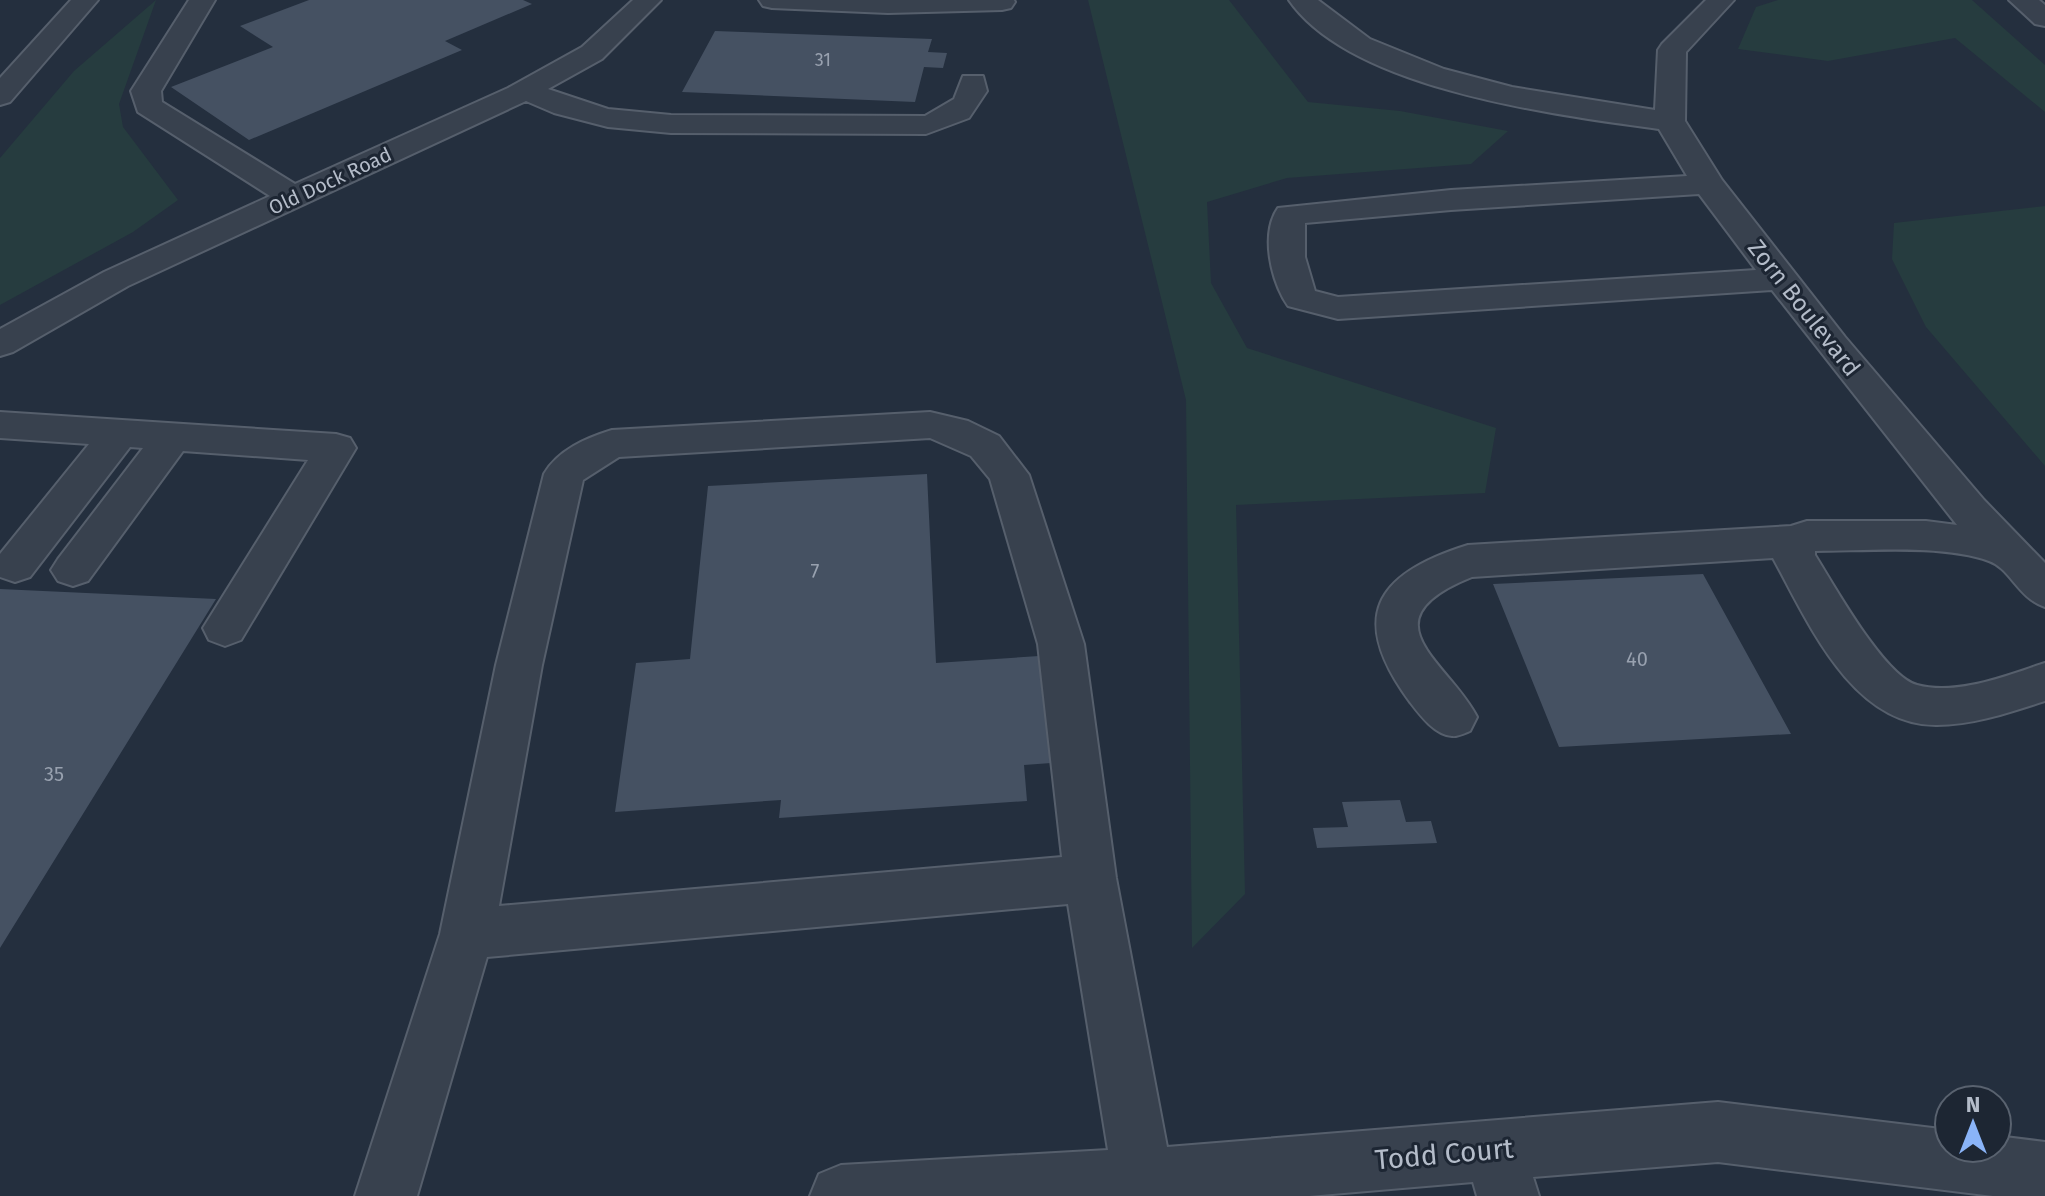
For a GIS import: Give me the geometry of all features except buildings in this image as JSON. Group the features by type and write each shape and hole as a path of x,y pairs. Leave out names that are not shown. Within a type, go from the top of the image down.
{"street":[{"path":"0,96 85,0"},
{"path":"202,0 146,91 148,106 295,198"},
{"name":"Old Dock Road","path":"0,344 116,279 525,90 592,53 648,0"},
{"path":"772,0 888,5 1002,2"},
{"path":"1302,0 1358,44 1425,72 1500,94 1670,121 1672,50 1721,0"},
{"path":"2022,0 2045,18"},
{"path":"525,90 564,107 624,120 671,124 926,125 962,110 974,93 973,82"},
{"name":"Zorn Boulevard","path":"1670,121 1708,184 1781,279 1969,511 2045,590"},
{"path":"1708,184 1451,200 1290,215 1284,236 1288,269 1300,298 1338,308 1781,279"},
{"path":"0,425 336,448 225,628"},
{"path":"386,1196 467,934 519,665 564,474 578,461 612,444 930,425 954,430 985,446 1009,475 1061,644 1090,878 1162,1184"},
{"path":"15,566 119,434"},
{"path":"73,570 172,438"},
{"path":"1453,717 1425,690 1405,660 1397,630 1401,602 1435,571 1468,561 1796,541 1807,536 1926,536 2003,547"},
{"path":"1796,541 1793,556 1876,682 1899,699 1921,705 1982,702 2045,682"},
{"path":"467,934 1090,878"},
{"name":"Todd Court","path":"841,1196 1501,1173 1718,1132 2045,1172"}],"green space":[{"path":"156,0 119,104 123,127 178,200 133,232 0,305 0,158 74,71"},
{"path":"1088,0 1229,0 1308,102 1400,111 1508,131 1471,164 1287,178 1207,202 1211,283 1247,348 1496,428 1485,493 1236,505 1245,894 1192,948 1186,400"},
{"path":"1778,0 1972,0 2045,65 2045,112 1955,38 1828,61 1738,49 1756,7"},
{"path":"2045,206 2045,466 1926,327 1892,259 1894,223"}]}
